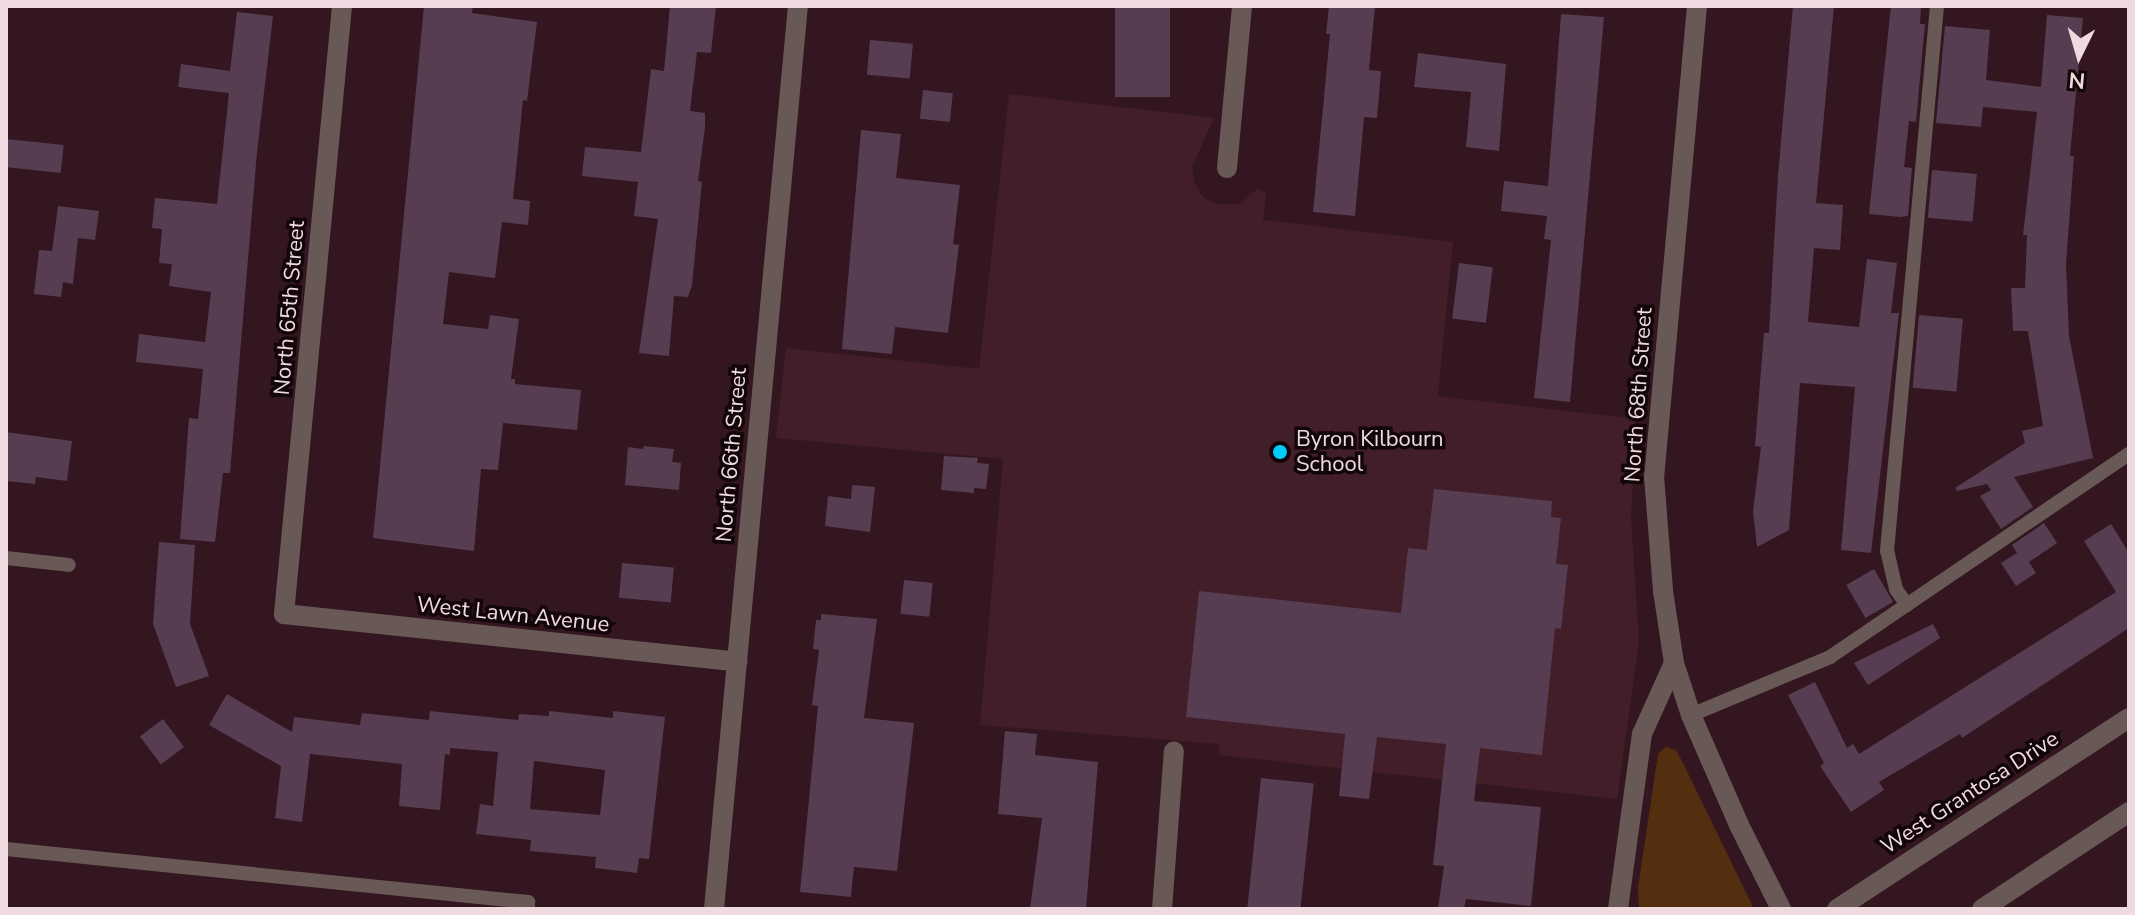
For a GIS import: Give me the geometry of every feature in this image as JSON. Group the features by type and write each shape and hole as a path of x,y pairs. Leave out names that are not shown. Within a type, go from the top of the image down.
{"street":[{"name":"North 65th Street","path":"284,614 342,6"},
{"name":"North 66th Street","path":"714,909 798,6"},
{"path":"1227,168 1242,6"},
{"name":"North 68th Street","path":"1697,6 1654,476 1663,591 1674,663 1691,715 1739,825 1781,909"},
{"name":"West Lawn Avenue","path":"284,614 737,662"},
{"path":"1618,909 1642,734 1674,663"},
{"name":"West Grantosa Drive","path":"1837,909 2129,718"},
{"path":"1162,909 1174,751"},
{"path":"1982,909 2129,812"}],"lane":[{"path":"1907,605 1896,589 1887,551 1937,6"},
{"path":"1691,715 1830,657 2129,454"},
{"path":"6,558 69,565"},
{"path":"6,849 528,902 528,909"}],"shaded area":[{"name":"Byron Kilbourn School","path":"1009,94 1214,118 1192,167 1195,184 1203,197 1215,204 1240,204 1258,188 1266,193 1263,220 1453,242 1438,396 1636,419 1631,517 1639,642 1617,799 1219,755 1219,744 980,725 1003,459 776,438 786,348 979,369"},
{"path":"1666,747 1676,750 1754,909 1639,909 1638,888 1658,754"}],"building":[{"path":"424,6 473,6 472,13 537,22 527,101 523,100 513,199 530,201 528,225 502,222 495,278 449,272 443,324 488,329 490,315 519,319 511,379 515,379 515,384 581,390 577,430 503,423 498,470 481,469 474,551 373,538"},
{"path":"670,6 716,6 711,53 697,52 690,111 705,113 692,285 688,297 674,296 669,356 639,353 658,219 634,216 638,182 582,176 585,147 641,152 651,69 664,71"},
{"path":"1115,6 1170,6 1170,97 1115,97"},
{"path":"1329,6 1375,6 1369,70 1381,71 1377,118 1364,117 1355,216 1313,212 1330,34 1326,34"},
{"path":"1793,6 1834,6 1816,203 1843,205 1840,250 1814,248 1808,322 1859,327 1867,259 1897,263 1891,313 1899,313 1871,553 1841,550 1855,387 1800,383 1789,530 1757,547 1753,511 1761,447 1755,446 1764,333 1769,333 1778,175"},
{"path":"1891,6 1921,6 1920,24 1925,24 1916,122 1909,121 1904,167 1912,168 1908,216 1900,217 1869,214"},
{"path":"237,12 273,16 257,152 230,473 223,473 215,542 180,539 189,418 198,419 203,369 136,362 139,334 205,342 211,292 169,286 172,264 159,263 162,229 152,228 155,198 217,204 229,93 178,87 181,64 230,71"},
{"path":"1561,14 1604,17 1570,402 1534,398 1551,240 1544,239 1547,216 1501,211 1504,181 1548,186"},
{"path":"2047,15 2083,18 2070,156 2074,156 2066,264 2069,336 2093,458 2014,477 2033,507 2001,529 1980,496 1991,490 1987,484 1957,491 1955,488 2025,443 2022,431 2043,426 2028,331 2013,331 2011,288 2025,288 2027,235 2023,235 2037,112 1983,107 1981,127 1936,123 1945,26 1990,30 1986,80 2041,87"},
{"path":"870,40 913,44 910,79 867,75"},
{"path":"1418,53 1506,64 1499,151 1466,147 1471,92 1414,87"},
{"path":"923,90 953,93 950,122 920,119"},
{"path":"861,130 901,134 896,178 960,185 953,244 959,245 948,333 895,327 892,354 842,349"},
{"path":"6,139 64,145 61,173 6,167"},
{"path":"1932,170 1977,174 1973,222 1928,218"},
{"path":"58,206 99,211 95,240 78,238 73,284 63,282 61,297 34,294 39,250 52,251"},
{"path":"1459,263 1493,267 1486,323 1452,319"},
{"path":"1919,315 1963,319 1956,392 1913,388"},
{"path":"6,432 72,441 67,481 36,477 35,484 6,481"},
{"path":"644,446 674,449 672,462 681,463 679,490 625,485 628,447 643,449"},
{"path":"944,456 978,458 977,463 989,464 986,489 974,488 974,493 941,490"},
{"path":"852,485 875,487 870,532 825,526 828,496 851,499"},
{"path":"1434,489 1552,501 1551,517 1561,518 1556,564 1568,565 1561,629 1555,628 1542,755 1480,748 1474,801 1541,807 1531,906 1466,899 1464,909 1438,909 1444,866 1433,865 1446,744 1377,737 1369,799 1339,796 1345,734 1186,717 1199,591 1401,613 1408,548 1427,550"},
{"path":"2044,523 2057,543 2029,562 2036,573 2016,586 2001,563 2017,553 2012,545"},
{"path":"2111,524 2129,553 2129,628 1962,738 1960,734 1879,782 1884,790 1851,812 1820,766 1824,763 1788,695 1815,682 1847,748 1853,744 1859,754 2116,592 2084,541"},
{"path":"159,542 195,545 190,624 209,676 176,687 153,624"},
{"path":"622,563 674,568 671,602 619,598"},
{"path":"1874,569 1893,602 1865,618 1846,585"},
{"path":"904,580 933,583 929,617 900,614"},
{"path":"821,614 877,619 864,718 914,723 897,871 854,867 851,897 800,892 818,706 812,705 819,650 813,649 816,620 821,620"},
{"path":"1933,624 1940,638 1868,685 1854,663"},
{"path":"227,694 292,732 294,717 360,725 362,713 429,720 430,711 518,720 519,714 549,716 549,711 613,718 613,711 665,717 649,859 639,858 637,873 595,868 596,857 530,851 531,840 476,834 480,804 493,806 498,752 450,748 450,755 445,754 440,810 399,806 402,764 310,754 302,822 275,818 281,766 209,725","holes":["534,761 605,770 600,815 530,809"]},
{"path":"163,719 184,747 161,764 140,736"},
{"path":"1005,731 1037,734 1035,755 1098,762 1086,909 1030,909 1042,818 998,814"},
{"path":"1261,778 1314,784 1301,909 1247,908"}],"place":[{"name":"Byron Kilbourn School","path":"1280,452"}]}
